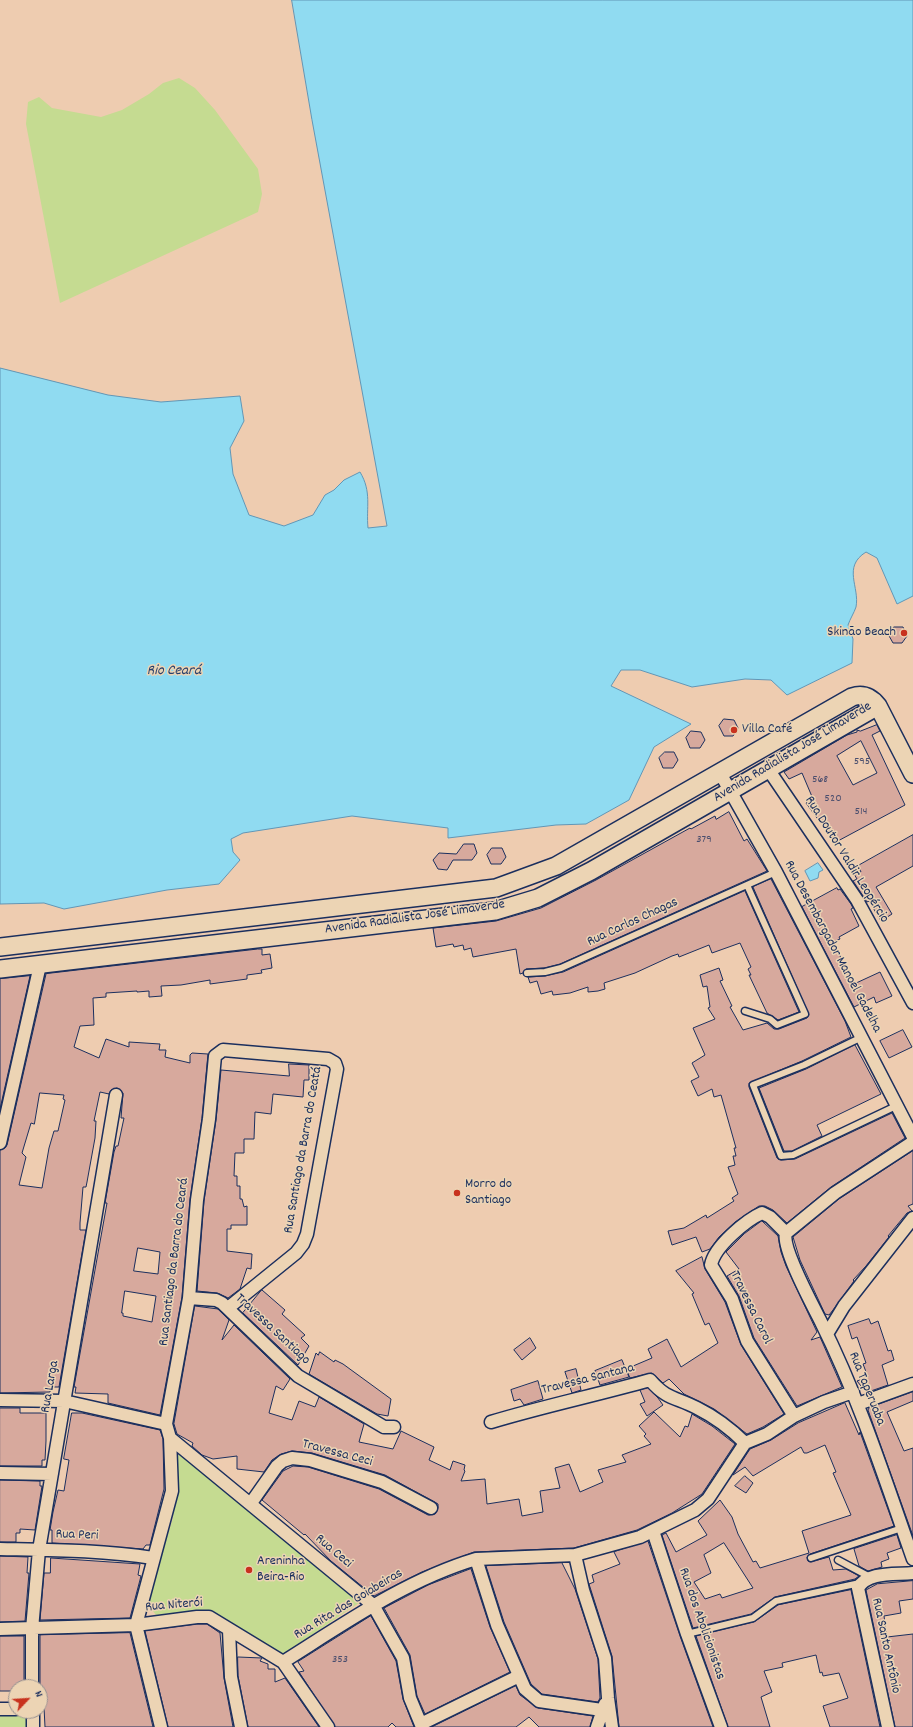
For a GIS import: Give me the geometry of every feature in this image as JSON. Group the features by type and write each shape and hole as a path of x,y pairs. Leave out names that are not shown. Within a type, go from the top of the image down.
{"main road":[{"name":"Avenida Radialista José Limaverde","path":"0,948 496,888 556,866 852,697 859,695 865,696 872,699 878,706 591,871 538,898 495,910 0,969"},
{"path":"878,706 913,774"},
{"path":"255,917 256,938"},
{"path":"222,921 223,943"}],"street":[{"name":"Rua Doutor Valdir Leopércio","path":"768,769 857,900 913,1003"},
{"name":"Rua Desembargador Manoel Gadelha","path":"720,773 776,872 913,1137"},
{"path":"0,1142 40,965"},
{"name":"Rua Santiago da Barra do Ceatá","path":"215,1056 223,1050 328,1059 335,1063 337,1069 307,1234 303,1244 296,1253 228,1308"},
{"name":"Rua Santiago da Barra do Ceará","path":"161,1727 136,1625 172,1491 170,1438 166,1424 189,1298 197,1200 209,1119 215,1056"},
{"name":"Rua Larga","path":"32,1679 32,1629 39,1550 116,1094"},
{"path":"786,1233 835,1193 913,1142"},
{"name":"Travessa Carol","path":"786,1233 766,1214 762,1213 750,1219 717,1251 711,1265 732,1298 748,1341 794,1416"},
{"path":"827,1334 844,1306 913,1218"},
{"name":"Rua Taperuaba","path":"786,1233 785,1243 801,1283 827,1334 858,1404 913,1559"},
{"name":"Travessa Santiago","path":"189,1298 216,1300 228,1308 298,1376 384,1427 394,1427"},
{"name":"Travessa Santana","path":"491,1422 547,1405 582,1399 650,1380 659,1391 706,1413 732,1431 745,1443"},
{"path":"858,1404 913,1384"},
{"path":"745,1443 767,1434 794,1416 824,1402 853,1392"},
{"path":"0,1400 64,1401 166,1424"},
{"name":"Rua Ceci","path":"170,1438 251,1503 373,1605 403,1658 410,1698 422,1726"},
{"name":"Rua Rita das Goiabeiras","path":"283,1662 373,1605 445,1569 476,1559 575,1555 640,1537 653,1531 695,1510 708,1499 745,1443"},
{"name":"Travessa Ceci","path":"251,1503 277,1466 283,1461 292,1458 310,1460 382,1482 431,1508"},
{"path":"0,1474 52,1474"},
{"name":"Rua dos Abolicionistas","path":"653,1531 687,1634 722,1727"},
{"name":"Rua Peri","path":"0,1550 39,1550 129,1554 153,1558"},
{"path":"575,1555 583,1590 605,1658 612,1727"},
{"path":"476,1559 497,1626 525,1689 539,1701 602,1710"},
{"path":"866,1580 913,1574"},
{"name":"Rua Santo Antônio","path":"866,1580 858,1592 888,1727"},
{"name":"Rua Niterói","path":"0,1629 136,1625 197,1617 209,1617 283,1662 328,1727"},
{"path":"229,1630 231,1677 241,1727"},
{"path":"422,1726 518,1676"},
{"path":"597,1727 602,1710 608,1698"}],"lane":[{"name":"Rua Carlos Chagas","path":"527,973 545,972 561,968 776,872"},
{"path":"745,1011 770,1019 777,1025 805,1014 747,885"},
{"path":"862,1037 804,1065 753,1085 781,1156 793,1155 896,1106"},
{"path":"811,1558 902,1528"},
{"path":"838,1560 866,1580"},
{"path":"687,1634 752,1618 776,1601 866,1580"}],"green space":[{"path":"179,78 195,88 215,110 258,169 262,194 258,212 60,303 26,124 28,102 39,97 52,108 101,117 122,110 149,94 163,83"},
{"name":"Areninha Beira-Rio","path":"182,1452 272,1527 359,1603 280,1656 219,1615 201,1610 156,1615 146,1602 173,1518 177,1456"},
{"path":"0,1715 8,1715 8,1719 26,1719 26,1727 0,1727"}],"water":[{"name":"Rio Ceará","path":"292,0 913,0 913,596 897,604 877,558 866,552 859,558 853,571 857,600 856,607 848,625 853,639 852,663 787,695 771,680 745,679 692,687 640,670 621,670 611,686 691,724 654,747 629,800 586,824 556,825 448,838 448,828 352,816 243,833 231,839 233,852 240,860 219,884 167,890 64,909 44,903 0,904 0,368 108,395 161,402 240,396 244,421 230,448 233,474 249,515 284,526 313,515 325,495 334,490 344,480 360,472 366,486 368,500 368,528 387,526 312,120"},
{"path":"818,863 823,870 819,872 818,878 810,881 805,871"}],"building":[{"path":"894,627 903,627 907,636 902,643 893,643 888,634"},
{"path":"724,719 734,720 738,728 733,736 724,736 719,726"},
{"path":"877,725 880,731 872,735 905,805 836,842 825,822 820,822 806,803 813,799 802,773 789,779 784,772 847,735 857,732 857,730 860,731","holes":["861,741 877,773 853,785 837,756"]},
{"path":"691,731 701,732 705,740 700,748 690,748 686,738"},
{"path":"665,752 674,752 678,760 673,768 663,768 659,758"},
{"path":"729,812 744,841 747,839 767,871 560,964 544,968 526,969 520,974 516,949 473,957 471,948 464,950 463,945 454,947 453,944 436,947 433,928 496,921 541,908 596,880 690,828 691,829 715,816 716,819"},
{"path":"913,835 913,866 876,887 892,914 881,921 869,901 867,902 853,881 857,879 854,874 861,872 858,866"},
{"path":"464,844 474,844 477,853 472,860 453,860 447,870 438,869 433,860 439,853 456,854"},
{"path":"492,848 502,848 506,857 501,864 491,864 487,855"},
{"path":"771,879 845,1021 851,1037 802,1061 749,1083 749,1087 777,1158 781,1160 795,1159 892,1113 905,1138 831,1187 787,1223 773,1210 765,1206 759,1206 735,1222 719,1237 710,1249 702,1252 696,1237 672,1245 668,1231 684,1228 706,1215 707,1218 734,1201 732,1198 738,1194 728,1167 735,1165 733,1156 736,1156 734,1148 736,1148 721,1095 714,1097 712,1089 698,1096 691,1081 699,1077 692,1063 705,1055 693,1028 715,1019 708,1008 710,1007 707,986 703,987 700,975 719,968 723,980 720,981 732,1006 730,1007 743,1030 767,1023 774,1029 779,1029 807,1018 809,1015 753,887"},
{"path":"837,888 838,890 840,889 851,904 853,908 851,909 859,926 833,942 854,984 880,972 892,996 876,1003 874,997 854,1007 802,907"},
{"path":"745,891 799,1012 778,1020 767,1013 749,975 751,975 748,969 751,967 740,943 712,953 709,945 679,957 678,954 672,956 635,973 604,983 605,989 598,991 588,992 588,987 570,993 553,995 552,991 541,994 537,981 530,983 528,977 545,976 563,972"},
{"path":"258,949 262,949 262,955 270,954 272,968 261,970 262,973 247,975 247,979 210,984 210,980 181,985 161,986 162,996 149,997 149,991 137,991 106,993 106,997 93,998 94,1025 80,1026 74,1047 99,1058 106,1039 129,1047 129,1042 160,1044 159,1050 166,1050 165,1057 190,1063 190,1055 192,1053 208,1054 202,1118 190,1199 182,1297 160,1415 108,1403 108,1394 75,1393 76,1387 74,1387 107,1203 105,1203 114,1152 116,1146 118,1146 124,1118 121,1118 123,1093 117,1088 111,1090 109,1094 100,1092 94,1121 96,1121 95,1138 86,1187 83,1187 80,1223 80,1230 86,1230 59,1387 51,1387 50,1392 0,1393 0,1150 5,1148 7,1145 46,974","holes":["40,1093 64,1095 63,1099 65,1100 58,1131 54,1131 49,1148 42,1188 19,1185 26,1157 22,1153 31,1123 34,1124","138,1248 160,1252 158,1274 134,1271","125,1291 156,1296 152,1322 123,1316 122,1313"]},
{"path":"30,976 0,1109 0,979"},
{"path":"903,1030 912,1047 889,1058 880,1041"},
{"path":"855,1045 881,1094 817,1125 822,1136 792,1151 784,1151 759,1088 806,1069"},
{"path":"289,1064 309,1065 309,1080 304,1080 303,1097 273,1094 271,1114 255,1112 254,1139 244,1139 244,1153 235,1153 234,1176 237,1176 237,1186 240,1186 240,1199 242,1199 244,1207 247,1206 247,1225 231,1225 231,1229 227,1229 227,1251 252,1254 251,1269 247,1268 240,1289 228,1298 217,1293 197,1291 204,1201 216,1120 221,1070 289,1076"},
{"path":"913,1151 913,1204 908,1206 912,1211 907,1213 888,1236 889,1237 866,1266 853,1280 854,1281 829,1315 825,1314 800,1260 793,1237 839,1199"},
{"path":"762,1221 778,1236 781,1252 786,1266 817,1332 811,1340 820,1337 842,1387 797,1406 754,1338 739,1296 727,1276 739,1269 726,1252 744,1234"},
{"path":"702,1257 705,1269 725,1302 741,1345 784,1414 763,1427 747,1434 714,1409 684,1394 669,1379 663,1383 652,1373 630,1378 626,1369 652,1358 648,1349 667,1339 681,1367 718,1343 709,1323 705,1325 692,1294 694,1293 676,1271"},
{"path":"262,1290 285,1310 282,1314 305,1335 301,1338 309,1346 298,1365 243,1313"},
{"path":"195,1306 218,1309 229,1320 222,1340 234,1325 290,1379 283,1390 276,1386 269,1413 292,1420 299,1401 315,1407 319,1397 364,1424 359,1442 393,1449 401,1431 434,1447 429,1460 450,1470 453,1461 465,1465 465,1471 461,1481 485,1479 487,1504 519,1499 522,1516 543,1512 540,1491 560,1488 555,1468 569,1464 580,1492 603,1482 598,1470 626,1462 622,1455 651,1444 644,1436 646,1434 639,1426 654,1412 680,1437 685,1426 688,1427 692,1414 712,1426 735,1444 702,1494 672,1513 637,1530 574,1548 474,1552 422,1572 374,1596 331,1561 305,1534 304,1535 262,1500 283,1471 293,1466 308,1467 379,1489 428,1515 435,1514 438,1504 385,1475 312,1453 292,1451 281,1454 272,1460 264,1472 237,1469 237,1456 213,1459 202,1455 192,1446 193,1443 177,1434 174,1424"},
{"path":"869,1319 871,1324 878,1321 888,1351 891,1350 894,1360 882,1365 888,1385 868,1392 865,1391 857,1381 868,1377 863,1364 866,1363 857,1337 852,1339 848,1326"},
{"path":"530,1338 536,1348 522,1360 514,1350"},
{"path":"320,1352 334,1362 335,1360 343,1364 391,1399 388,1416 377,1414 309,1374 316,1353 318,1355"},
{"path":"622,1360 629,1377 600,1385 595,1371"},
{"path":"576,1369 581,1390 572,1393 565,1372"},
{"path":"538,1381 543,1399 524,1405 520,1399 514,1401 511,1390"},
{"path":"648,1388 663,1405 647,1416 640,1404 645,1402 640,1390"},
{"path":"913,1392 913,1401 887,1412 904,1451 913,1448 913,1536 868,1410 869,1408"},
{"path":"845,1403 859,1435 860,1432 894,1526 810,1554 807,1557 808,1561 810,1562 829,1557 833,1570 846,1569 859,1576 855,1579 775,1597 751,1614 693,1628 662,1535 666,1533 676,1552 707,1535 698,1521 720,1500 732,1517 738,1534 753,1562 756,1561 760,1568 809,1553 802,1531 851,1515 833,1473 836,1472 825,1445 807,1453 804,1453 801,1447 753,1476 745,1467 733,1475 750,1449 771,1440 798,1423","holes":["724,1543 753,1588 722,1598 720,1594 705,1599 694,1582 711,1573 704,1555"]},
{"path":"0,1408 20,1408 20,1413 46,1413 45,1460 42,1460 42,1466 0,1466"},
{"path":"72,1413 82,1413 160,1430 163,1439 164,1489 150,1545 146,1545 143,1549 52,1543 52,1530 50,1530 53,1512 58,1490 64,1491 69,1460 64,1459"},
{"path":"745,1476 753,1483 746,1493 735,1486"},
{"path":"0,1480 40,1481 40,1486 42,1486 35,1530 20,1529 20,1533 16,1533 16,1542 0,1542"},
{"path":"897,1535 901,1548 887,1553 889,1559 881,1562 882,1567 868,1571 859,1566 854,1549"},
{"path":"648,1541 713,1727 619,1727 612,1656 589,1584 594,1582 592,1575 620,1564 614,1552"},
{"path":"0,1556 28,1557 27,1573 29,1573 25,1621 0,1622"},
{"path":"51,1558 140,1564 138,1575 141,1576 130,1618 40,1620 44,1573 50,1573"},
{"path":"562,1563 575,1589 598,1659 600,1698 598,1702 542,1694 531,1684 504,1622 486,1566"},
{"path":"471,1569 490,1627 510,1672 425,1714 417,1696 410,1655 384,1608 428,1585"},
{"path":"913,1581 913,1599 899,1601 901,1613 884,1616 887,1637 913,1634 913,1727 895,1727 866,1590 877,1584"},
{"path":"851,1590 880,1727 830,1727 823,1706 848,1698 839,1673 823,1676 822,1672 820,1673 816,1655 782,1663 783,1667 764,1671 772,1692 761,1697 770,1727 728,1727 696,1636 754,1622 778,1605"},
{"path":"371,1616 396,1661 403,1699 414,1727 396,1727 392,1723 388,1727 335,1727 299,1672 304,1671 298,1662"},
{"path":"207,1624 220,1633 224,1678 233,1727 168,1727 145,1631"},
{"path":"130,1633 153,1727 45,1727 45,1719 48,1719 48,1679 40,1679 40,1635"},
{"path":"0,1636 24,1636 24,1679 8,1679 8,1691 0,1691"},
{"path":"238,1657 262,1658 260,1661 268,1664 268,1669 275,1669 275,1682 285,1678 319,1727 248,1727 238,1676"},
{"path":"516,1686 520,1695 538,1708 593,1716 590,1727 539,1727 529,1717 516,1727 432,1727"}],"place":[{"name":"Skinão Beach","path":"904,633"},
{"name":"Villa Café","path":"734,730"},
{"name":"Morro do Santiago","path":"457,1193"},
{"name":"Areninha Beira-Rio","path":"249,1570"}]}
